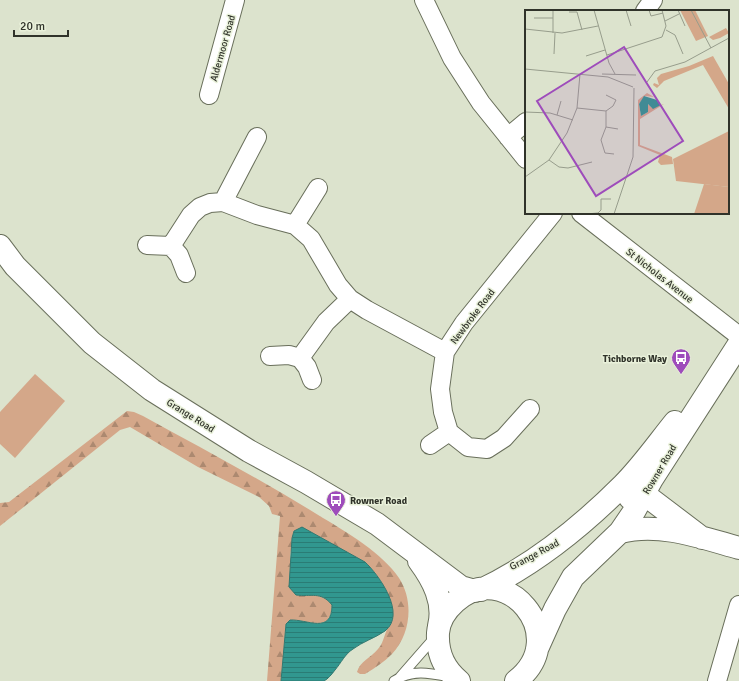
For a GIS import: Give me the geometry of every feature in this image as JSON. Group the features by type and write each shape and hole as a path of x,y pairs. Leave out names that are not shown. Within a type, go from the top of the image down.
{"main road":[{"name":"Grange Road","path":"0,246 15,266 92,343 152,390 243,447 377,524 461,587 478,590"},
{"name":"Rowner Road","path":"528,669 572,577 620,532 739,344"},
{"name":"Rowner Road","path":"439,630 444,614 463,596 504,579 569,535 623,485 739,344"},
{"path":"504,579 570,547 632,496 644,494 702,538"},
{"path":"620,532 635,528 656,527 739,548"},
{"name":"Grange Road","path":"409,549 456,573 478,577 522,562 569,535"},
{"name":"Grange Road","path":"409,549 428,575 438,595 442,612 438,643 441,657 448,671 457,679"},
{"path":"478,590 501,591 513,596 523,603 536,622 538,633 528,669"}],"street":[{"name":"Aldermoor Road","path":"209,95 235,0"},
{"path":"424,0 452,58 481,103 525,158"},
{"path":"646,10 653,0"},
{"path":"508,137 525,123"},
{"path":"171,246 191,216 200,207 210,203 223,202 257,137"},
{"path":"295,225 318,188"},
{"name":"Newbroke Road","path":"223,202 257,215 295,225 311,239 338,285 350,299 367,310 445,352 464,323 552,214"},
{"name":"St Nicholas Avenue","path":"582,214 739,336"},
{"path":"147,245 171,246 179,255 186,273"},
{"path":"300,358 326,322 350,299"},
{"path":"445,352 440,389 443,412 449,432 468,447 487,449 504,438 530,409"},
{"path":"270,356 289,355 300,358 307,367 312,380"},
{"path":"430,445 449,432"},
{"path":"717,681 739,606"}],"lane":[{"path":"396,679 439,630"},
{"path":"396,679 409,674 421,672 457,679"}],"green space":[{"path":"35,374 65,401 15,458 0,444 0,412"},
{"path":"127,411 143,416 278,491 354,537 383,560 399,578 404,587 408,607 407,627 398,646 392,654 386,660 365,674 360,674 357,672 358,668 363,662 380,646 391,623 381,581 371,568 355,557 294,531 290,556 302,596 319,595 326,599 332,605 331,614 323,623 290,620 286,624 281,681 267,681 280,516 272,514 269,506 259,497 198,467 130,427 120,430 0,526 0,503 9,502"}],"water":[{"path":"302,527 365,562 383,585 392,605 393,615 391,624 385,631 350,651 331,675 324,681 281,681 286,624 290,620 323,623 328,620 331,614 332,605 324,598 320,596 296,595 289,587 292,538 294,531"}],"place":[{"name":"Tichborne Way","path":"681,375"},
{"name":"Rowner Road","path":"336,517"}]}
